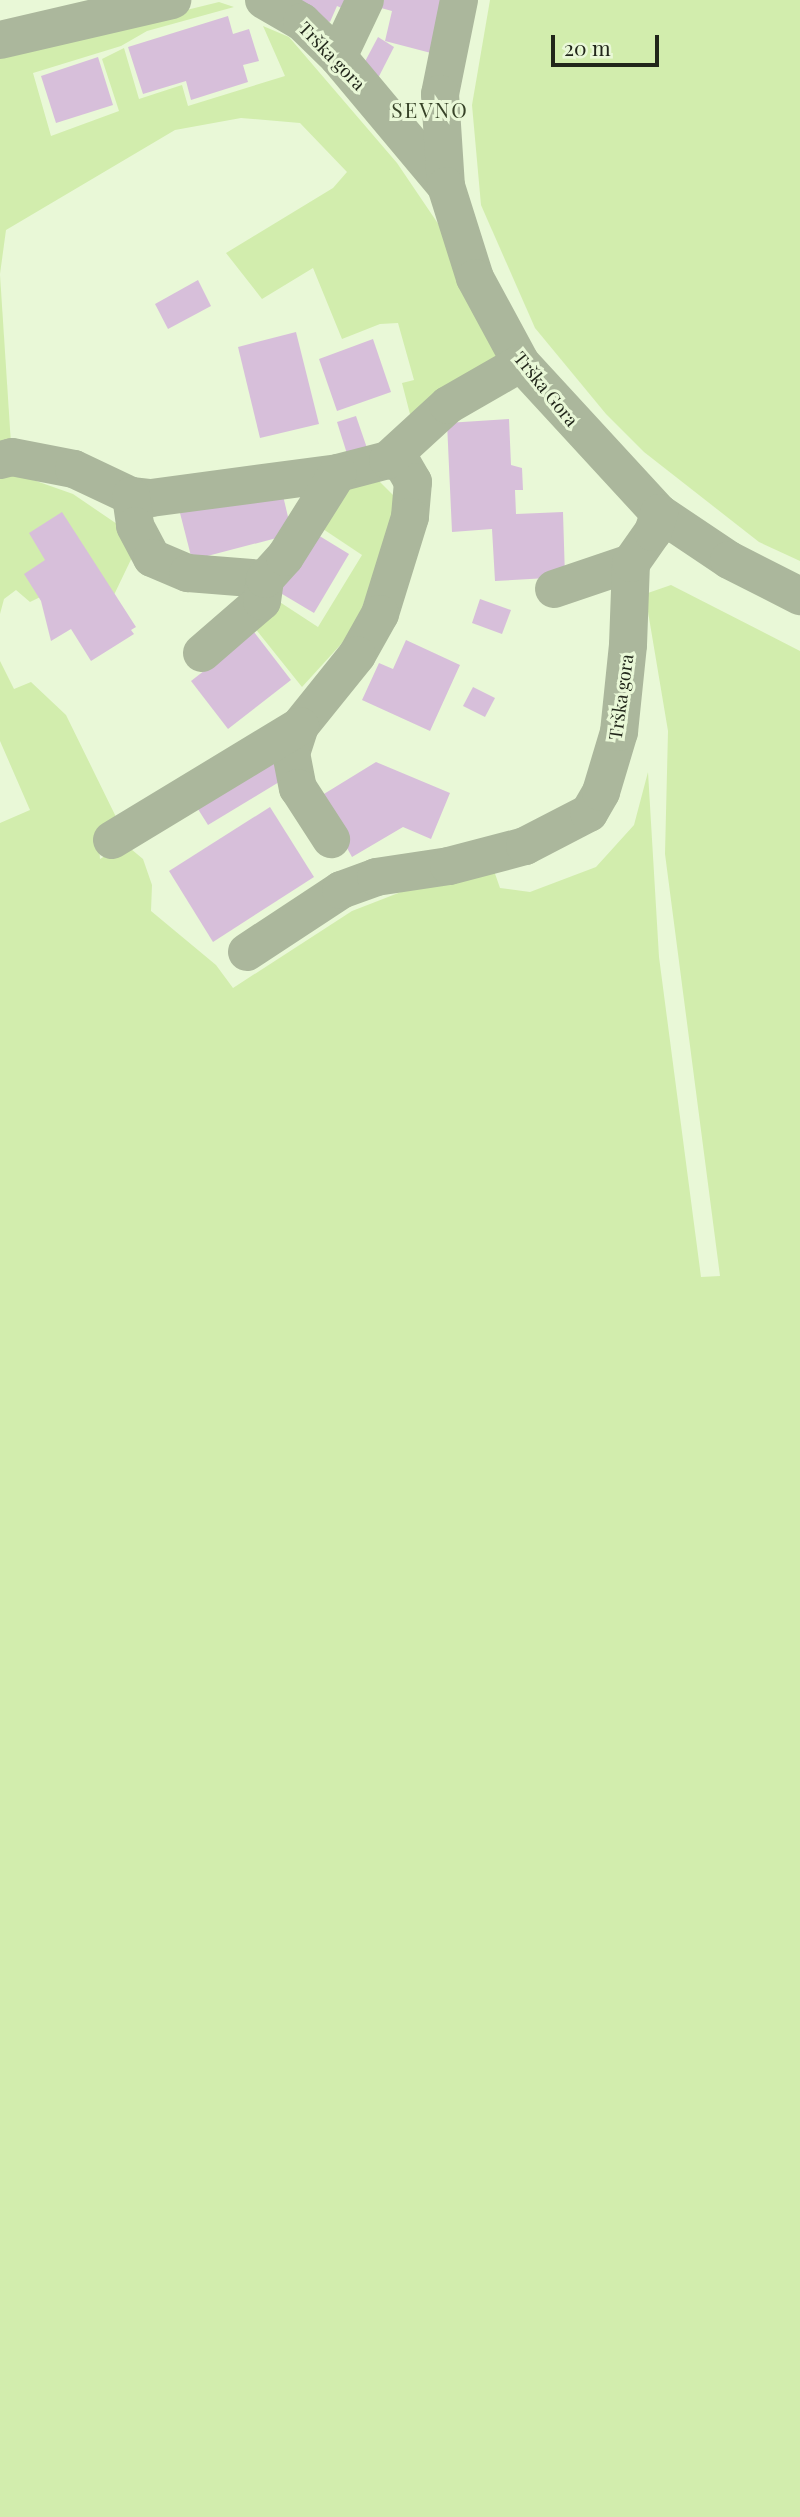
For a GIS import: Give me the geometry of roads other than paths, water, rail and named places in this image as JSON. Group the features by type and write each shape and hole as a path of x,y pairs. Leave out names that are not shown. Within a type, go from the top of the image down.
{"street":[{"path":"0,40 172,0"},
{"name":"Trška gora","path":"264,0 302,22 338,57 446,186"},
{"path":"338,57 365,0"},
{"name":"Trška Gora","path":"459,0 440,94 446,186 475,278 521,363 659,513 729,560 800,596"},
{"path":"388,460 448,405 521,363"},
{"path":"0,460 12,457 74,469 131,496 338,473 388,460 402,463 412,482 410,517 380,614 357,655 300,726 112,840"},
{"path":"202,653 262,601 265,579 285,557 338,473"},
{"path":"131,496 135,526 152,558 188,573 265,579"},
{"path":"554,589 631,563 653,532 659,513"},
{"name":"Trška gora","path":"247,952 341,890 376,877 449,866 525,846 589,813 601,792 619,732 628,645 631,563"},
{"path":"300,726 291,753 298,788 331,839"}],"district":[{"name":"SEVNO","path":"430,109"}]}
